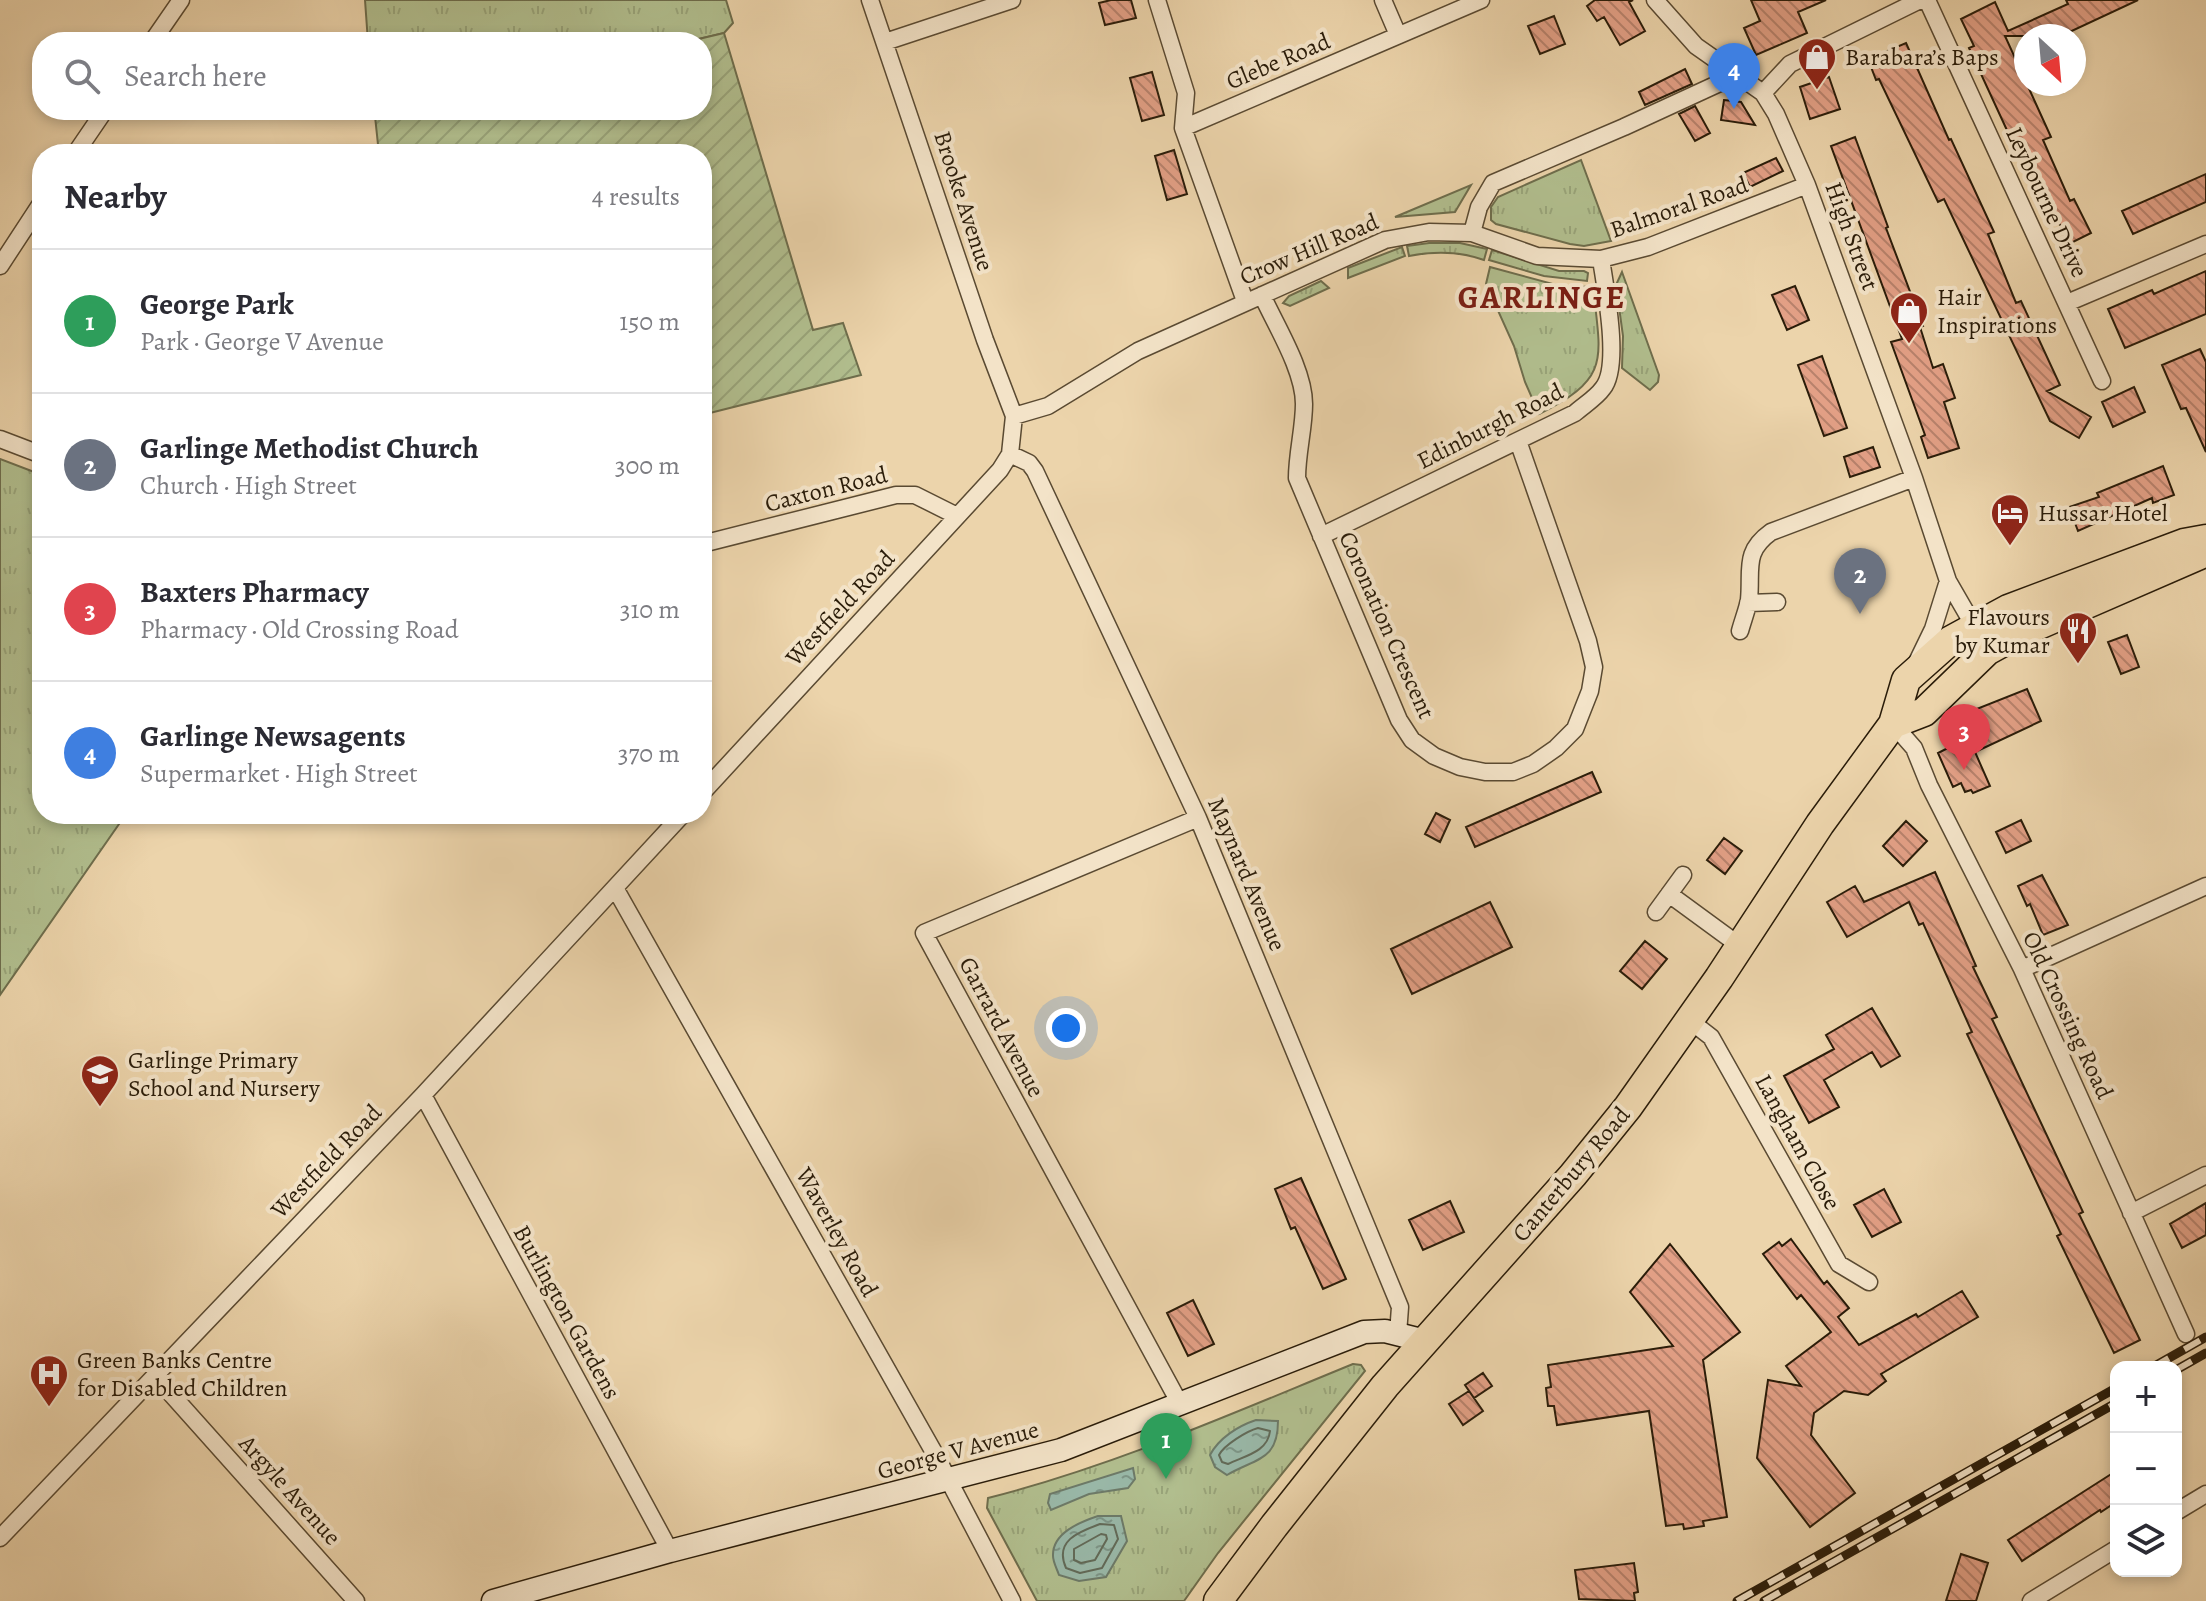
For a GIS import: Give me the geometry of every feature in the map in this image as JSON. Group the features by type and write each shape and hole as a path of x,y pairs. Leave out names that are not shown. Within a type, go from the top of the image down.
{"highway":[{"name":"Canterbury Road","path":"1893,724 1924,712 1981,639 2039,597 2184,543 2206,539"},
{"name":"Canterbury Road","path":"1218,1601 1385,1386 1412,1337 1573,1175 1628,1107 1820,824 1893,724 1906,680 1951,640 2018,634 2206,551"}],"main road":[{"name":"George V Avenue","path":"493,1601 670,1551 1061,1450 1364,1332 1385,1331 1412,1337"}],"street":[{"path":"159,32 181,0"},
{"name":"Brooke Avenue","path":"870,0 985,340 1014,416"},
{"path":"885,42 1012,0"},
{"path":"1157,0 1186,93 1183,128 1245,301"},
{"path":"1383,0 1398,35"},
{"name":"Glebe Road","path":"1183,128 1481,0"},
{"name":"High Street","path":"1655,0 1696,46 1763,93 1776,114 1807,185 1914,478 1948,581 1981,639"},
{"path":"1763,93 1790,64 1920,0"},
{"name":"Leybourne Drive","path":"1927,0 2102,381"},
{"path":"1472,233 1479,207 1493,183 1737,75"},
{"path":"82,144 98,120"},
{"name":"Balmoral Road","path":"1472,233 1537,256 1601,259 1661,243 1807,185"},
{"path":"0,266 32,218"},
{"name":"Crow Hill Road","path":"1014,416 1048,406 1138,351 1385,240 1429,232 1472,233"},
{"path":"2067,303 2206,244"},
{"name":"Edinburgh Road","path":"1321,536 1575,413 1605,387 1610,364 1611,330 1601,259"},
{"name":"Coronation Crescent","path":"1262,295 1298,373 1304,403 1297,451 1297,478 1399,720 1412,740 1434,756 1460,767 1485,772 1513,772 1533,764 1556,748 1575,729 1590,691 1594,667 1588,641 1518,441"},
{"path":"1010,454 1014,416"},
{"path":"0,439 32,451"},
{"name":"Westfield Road","path":"712,782 1000,470 1010,454"},
{"name":"Maynard Avenue","path":"1010,454 1029,463 1035,471 1198,818 1412,1337"},
{"path":"1740,631 1748,603 1751,552 1759,540 1771,532 1914,478"},
{"name":"Caxton Road","path":"712,541 896,495 915,495 957,516"},
{"path":"1906,680 1933,629 1948,581"},
{"path":"1748,603 1777,602"},
{"name":"Old Crossing Road","path":"1893,724 1914,748 1929,785 2022,969 2186,1334"},
{"name":"Garrard Avenue","path":"1180,1404 924,933 1198,818"},
{"name":"Westfield Road","path":"0,1538 423,1095 674,824"},
{"path":"1656,912 1683,875"},
{"path":"2022,969 2206,886"},
{"name":"Waverley Road","path":"615,888 948,1480 1012,1601"},
{"path":"1669,894 1740,946"},
{"name":"Langham Close","path":"1689,1020 1711,1037 1839,1264 1869,1282"},
{"name":"Burlington Gardens","path":"423,1095 670,1551"},
{"path":"2131,1213 2206,1175"},
{"name":"Argyle Avenue","path":"155,1376 356,1601"},
{"path":"2182,1508 2206,1494"},
{"path":"2031,1601 2110,1553"}],"green space":[{"path":"365,0 726,0 733,23 724,33 712,36 712,32 367,32"},
{"path":"724,33 813,330 843,323 861,375 712,412 712,144 378,144 375,120 712,120 712,36"},
{"path":"1581,160 1611,241 1584,246 1570,244 1491,220 1491,207 1498,197"},
{"path":"1471,185 1455,212 1395,217"},
{"path":"1460,243 1487,249 1484,260 1447,253 1409,256 1407,246"},
{"path":"1402,247 1405,256 1348,278 1348,268"},
{"path":"1492,250 1559,271 1584,271 1588,273 1587,281 1544,276 1489,260"},
{"path":"1490,267 1560,286 1593,287 1598,333 1596,364 1579,389 1539,414 1514,346 1486,284"},
{"path":"1622,272 1659,375 1658,382 1650,390 1622,368 1623,336 1616,285"},
{"path":"1321,281 1329,288 1290,306 1283,303 1289,296"},
{"path":"0,459 32,471 32,824 119,824 0,995"},
{"path":"1353,1364 1361,1365 1365,1371 1218,1553 1184,1601 1037,1601 987,1508 988,1498 1127,1454"}],"water":[{"path":"1256,1420 1278,1421 1270,1451 1227,1475 1215,1467 1210,1455 1218,1443 1236,1429"},
{"path":"1133,1468 1135,1479 1128,1488 1089,1494 1051,1510 1048,1503 1050,1494"},
{"path":"1098,1516 1121,1516 1127,1541 1106,1577 1079,1581 1059,1575 1053,1556 1057,1541 1076,1525"}],"building":[{"path":"1131,0 1136,18 1105,25 1099,3"},
{"path":"1595,0 1633,0 1629,2 1645,31 1620,45 1604,17 1597,21 1587,6"},
{"path":"1751,0 1826,0 1798,12 1807,33 1756,55 1744,28 1760,21"},
{"path":"2066,0 2138,0 2086,24 2024,24 2068,4"},
{"path":"1995,2 2008,31 2014,28 2014,36 2005,36 2014,56 2014,96 2032,96 2051,137 2043,140 2070,201 2074,199 2091,233 2069,244 2046,196 2042,198 2020,151 2017,152 1969,48 1974,46 1961,19"},
{"path":"1554,16 1565,44 1540,54 1528,26"},
{"path":"1906,43 1994,232 1988,234 2016,303 2021,301 2060,385 2047,391 2091,417 2079,438 2050,421 1944,199 1938,202 1879,79 1876,80 1868,59"},
{"path":"1685,69 1692,84 1645,105 1639,92"},
{"path":"1152,72 1164,115 1142,121 1130,78"},
{"path":"1829,77 1840,109 1810,119 1800,87"},
{"path":"1724,100 1741,102 1755,125 1721,120"},
{"path":"1695,106 1710,133 1695,141 1679,114"},
{"path":"1855,137 1923,326 1920,327 1933,368 1943,364 1955,398 1944,402 1959,448 1928,458 1921,437 1925,435 1891,342 1902,339 1831,146"},
{"path":"1174,150 1187,194 1167,200 1155,156"},
{"path":"1776,158 1783,171 1750,187 1743,173"},
{"path":"2206,174 2206,202 2133,234 2122,211"},
{"path":"2206,271 2206,314 2125,348 2108,309 2152,290 2154,294"},
{"path":"1795,286 1809,320 1787,330 1772,295"},
{"path":"2200,349 2206,362 2206,452 2186,408 2181,409 2162,365"},
{"path":"1822,356 1847,428 1824,436 1798,365"},
{"path":"2134,387 2145,412 2113,427 2102,402"},
{"path":"1873,447 1880,467 1850,477 1844,457"},
{"path":"2163,466 2174,495 2153,503 2152,498 2078,531 2069,507 2099,497 2097,493"},
{"path":"2127,635 2139,667 2121,674 2108,642"},
{"path":"2027,689 2041,721 1975,752 1990,786 1973,793 1971,790 1965,792 1961,783 1953,787 1938,753 1950,747 1943,732 1972,719 1969,712"},
{"path":"1592,772 1601,792 1475,847 1466,827"},
{"path":"1436,813 1450,820 1440,842 1425,834"},
{"path":"2021,820 2031,841 2006,853 1996,832"},
{"path":"1906,821 1927,841 1903,866 1883,846"},
{"path":"1724,838 1742,851 1725,874 1707,860"},
{"path":"1935,872 1976,966 1973,967 1997,1017 1992,1019 2083,1212 2079,1214 2140,1340 2114,1353 2057,1236 2061,1234 1967,1034 1972,1032 1923,923 1919,925 1909,902 1847,937 1827,902 1855,886 1864,902"},
{"path":"2042,875 2068,925 2043,935 2030,904 2027,906 2018,886"},
{"path":"1490,902 1512,947 1412,994 1391,949"},
{"path":"1645,941 1667,959 1642,989 1620,971"},
{"path":"1872,1008 1900,1056 1881,1067 1872,1052 1824,1080 1839,1107 1809,1123 1784,1076 1834,1049 1826,1035"},
{"path":"1301,1178 1346,1279 1323,1289 1295,1227 1291,1229 1275,1189"},
{"path":"1884,1189 1901,1222 1872,1237 1854,1205"},
{"path":"1450,1201 1464,1232 1423,1250 1409,1220"},
{"path":"2206,1203 2206,1235 2182,1248 2170,1224"},
{"path":"1791,1239 1824,1284 1827,1281 1849,1308 1838,1317 1859,1345 1916,1314 1918,1317 1962,1291 1978,1317 1881,1374 1886,1381 1868,1395 1844,1391 1814,1413 1811,1435 1855,1493 1810,1527 1757,1458 1768,1380 1801,1386 1786,1366 1831,1332 1801,1295 1797,1299 1763,1254 1779,1242 1782,1246"},
{"path":"1670,1244 1740,1332 1703,1360 1727,1517 1703,1521 1704,1526 1684,1529 1683,1524 1666,1526 1649,1411 1557,1425 1554,1406 1548,1406 1546,1388 1551,1387 1548,1365 1673,1346 1630,1292"},
{"path":"1193,1300 1214,1344 1188,1356 1167,1313"},
{"path":"1483,1373 1492,1386 1474,1398 1465,1385"},
{"path":"1469,1391 1483,1411 1463,1425 1449,1404"},
{"path":"2110,1475 2110,1506 2101,1512 2022,1561 2008,1540"},
{"path":"1961,1554 1988,1563 1976,1601 1946,1601"},
{"path":"1634,1563 1638,1592 1634,1593 1635,1601 1579,1599 1575,1570"}],"railway":[{"path":"2164,1361 2206,1337"},
{"path":"2182,1367 2206,1353"},
{"path":"1737,1601 2110,1391"},
{"path":"1764,1601 2110,1406"}],"place":[{"name":"Barabara’s Baps","path":"1817,91"},
{"name":"Garlinge Newsagents","path":"1734,109"},
{"name":"Hair Inspirations","path":"1909,345"},
{"name":"Hussar Hotel","path":"2010,547"},
{"name":"Garlinge Methodist Church","path":"1860,614"},
{"name":"Flavours by Kumar","path":"2078,665"},
{"name":"Baxters Pharmacy","path":"1964,770"},
{"name":"Garlinge Primary School and Nursery","path":"100,1108"},
{"name":"Green Banks Centre for Disabled Children","path":"49,1408"},
{"name":"George Park","path":"1166,1479"}],"district":[{"name":"GARLINGE","path":"1542,297"}]}
